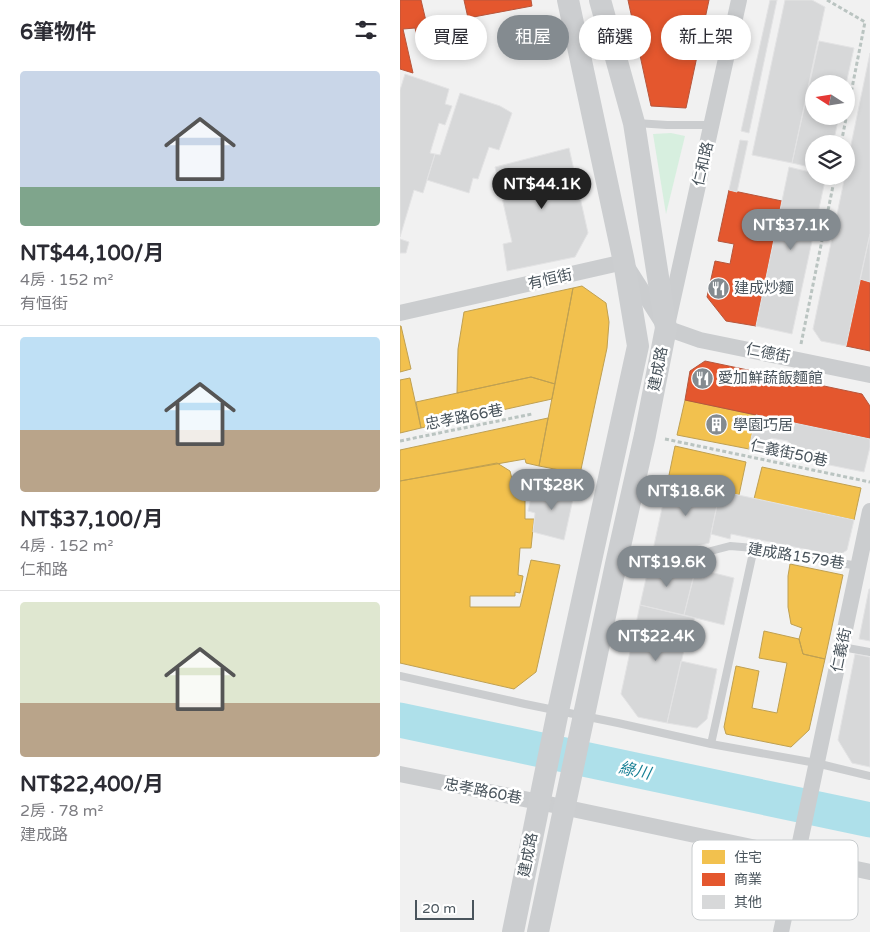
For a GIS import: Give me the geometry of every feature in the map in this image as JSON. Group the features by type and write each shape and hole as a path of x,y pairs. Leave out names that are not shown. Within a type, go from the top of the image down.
{"street":[{"name":"建成路","path":"513,932 553,733 638,346 624,262 568,0"},
{"name":"建成路","path":"538,932 645,435 666,328 634,123 600,0"},
{"name":"仁和路","path":"666,328 739,0"},
{"name":"有恒街","path":"400,313 624,262"},
{"path":"624,262 666,328"},
{"name":"仁德街","path":"666,328 700,340 870,375"},
{"name":"仁義街","path":"800,840 870,511"},
{"name":"忠孝路60巷","path":"400,774 720,840"}],"lane":[{"path":"634,123 712,125"},
{"name":"建成路1579巷","path":"616,564 648,556 680,559 730,546 754,548 858,566"},
{"path":"711,744 754,548"},
{"path":"842,647 870,652"},
{"path":"400,676 711,744 816,763 870,776"}],"path":[{"path":"827,0 865,22 843,135"},
{"path":"798,360 833,185"},
{"name":"忠孝路66巷","path":"400,441 532,414"},
{"name":"仁義街50巷","path":"645,435 870,482"}],"green space":[{"path":"671,133 685,136 666,214 653,134"}],"building: 住宅":[{"path":"582,286 606,303 609,322 607,348 580,474 539,466 573,288"},
{"path":"573,288 555,384 531,377 457,393 458,349 464,312"},
{"path":"400,326 411,369 400,372"},
{"path":"531,377 555,384 552,399 421,428 416,402"},
{"path":"410,378 421,428 400,433 400,380"},
{"name":"學園巧居","path":"685,400 756,415 749,449 677,435"},
{"path":"548,418 539,466 526,463 525,459 400,481 400,450"},
{"path":"675,446 746,462 739,495 668,480"},
{"path":"497,463 510,471 512,479 525,479 525,519 534,519 531,548 520,548 518,575 523,576 520,593 515,592 515,596 470,596 470,607 520,607 531,560 560,565 536,672 514,689 400,663 400,481"},
{"path":"762,467 861,488 854,520 754,499"},
{"path":"790,564 843,575 825,659 803,654 799,639 802,628 791,624 788,607"},
{"path":"764,631 799,639 803,654 825,659 809,730 791,747 726,734 724,727 736,666 759,671 752,708 777,713 787,663 759,658"}],"building: 商業":[{"path":"400,0 421,0 425,15 415,15 415,28 403,29 413,73 400,69"},
{"path":"464,0 531,0 532,6 484,15 467,15"},
{"path":"628,0 709,0 706,15 661,15 661,60 696,60 686,108 651,106 641,60 651,60 651,15 631,15"},
{"path":"729,190 782,201 756,326 726,321 707,297 715,261 730,264 734,244 718,241"},
{"path":"860,279 870,282 870,351 846,346"},
{"path":"705,361 862,394 870,406 870,439 685,400 690,371"}],"building: 其他":[{"path":"770,0 777,0 749,133 741,131"},
{"path":"785,0 812,0 825,7 811,75 805,75 805,102 792,163 752,155"},
{"path":"819,41 854,48 848,75 811,75"},
{"path":"870,53 870,234 846,346 821,341 813,329 843,185 855,185 855,135 853,135"},
{"path":"405,74 449,89 445,104 452,106 445,125 439,123 430,153 435,154 423,193 414,190 400,237 400,90"},
{"path":"460,93 500,106 512,113 499,150 489,147 478,179 473,178 469,193 427,180 435,154 440,155"},
{"path":"805,104 805,125 837,125 835,135 805,135 805,166 792,163"},
{"path":"740,140 748,141 737,192 729,190"},
{"path":"569,148 588,233 575,257 507,271 503,244 512,242 495,167"},
{"path":"789,167 805,171 805,185 824,185 792,334 756,326"},
{"path":"870,234 870,282 860,279"},
{"path":"400,239 409,242 406,253 400,253"},
{"path":"756,415 870,439 864,472 785,456 788,441 771,438 767,453 749,449"},
{"path":"668,480 720,491 709,543 683,550 653,550"},
{"path":"542,483 575,490 564,540 533,532 535,513 528,511 531,497 538,498"},
{"path":"720,491 854,520 847,550 838,556 731,534 730,539 711,534"},
{"path":"650,561 674,564 674,573 695,570 684,615 640,605"},
{"path":"706,571 734,578 724,625 684,615 694,576 703,578"},
{"path":"870,589 870,641 859,639"},
{"path":"640,605 694,618 698,635 688,633 667,723 638,717 621,694"},
{"path":"855,654 870,657 870,767 852,763 838,740"},
{"path":"681,661 717,669 707,719 697,728 667,723"}],"waterway":[{"name":"綠川","path":"400,720 870,820"}],"place":[{"name":"建成炒麵","path":"718,288"},
{"name":"愛加鮮蔬飯麵館","path":"702,378"},
{"name":"學園巧居","path":"717,425"}]}
